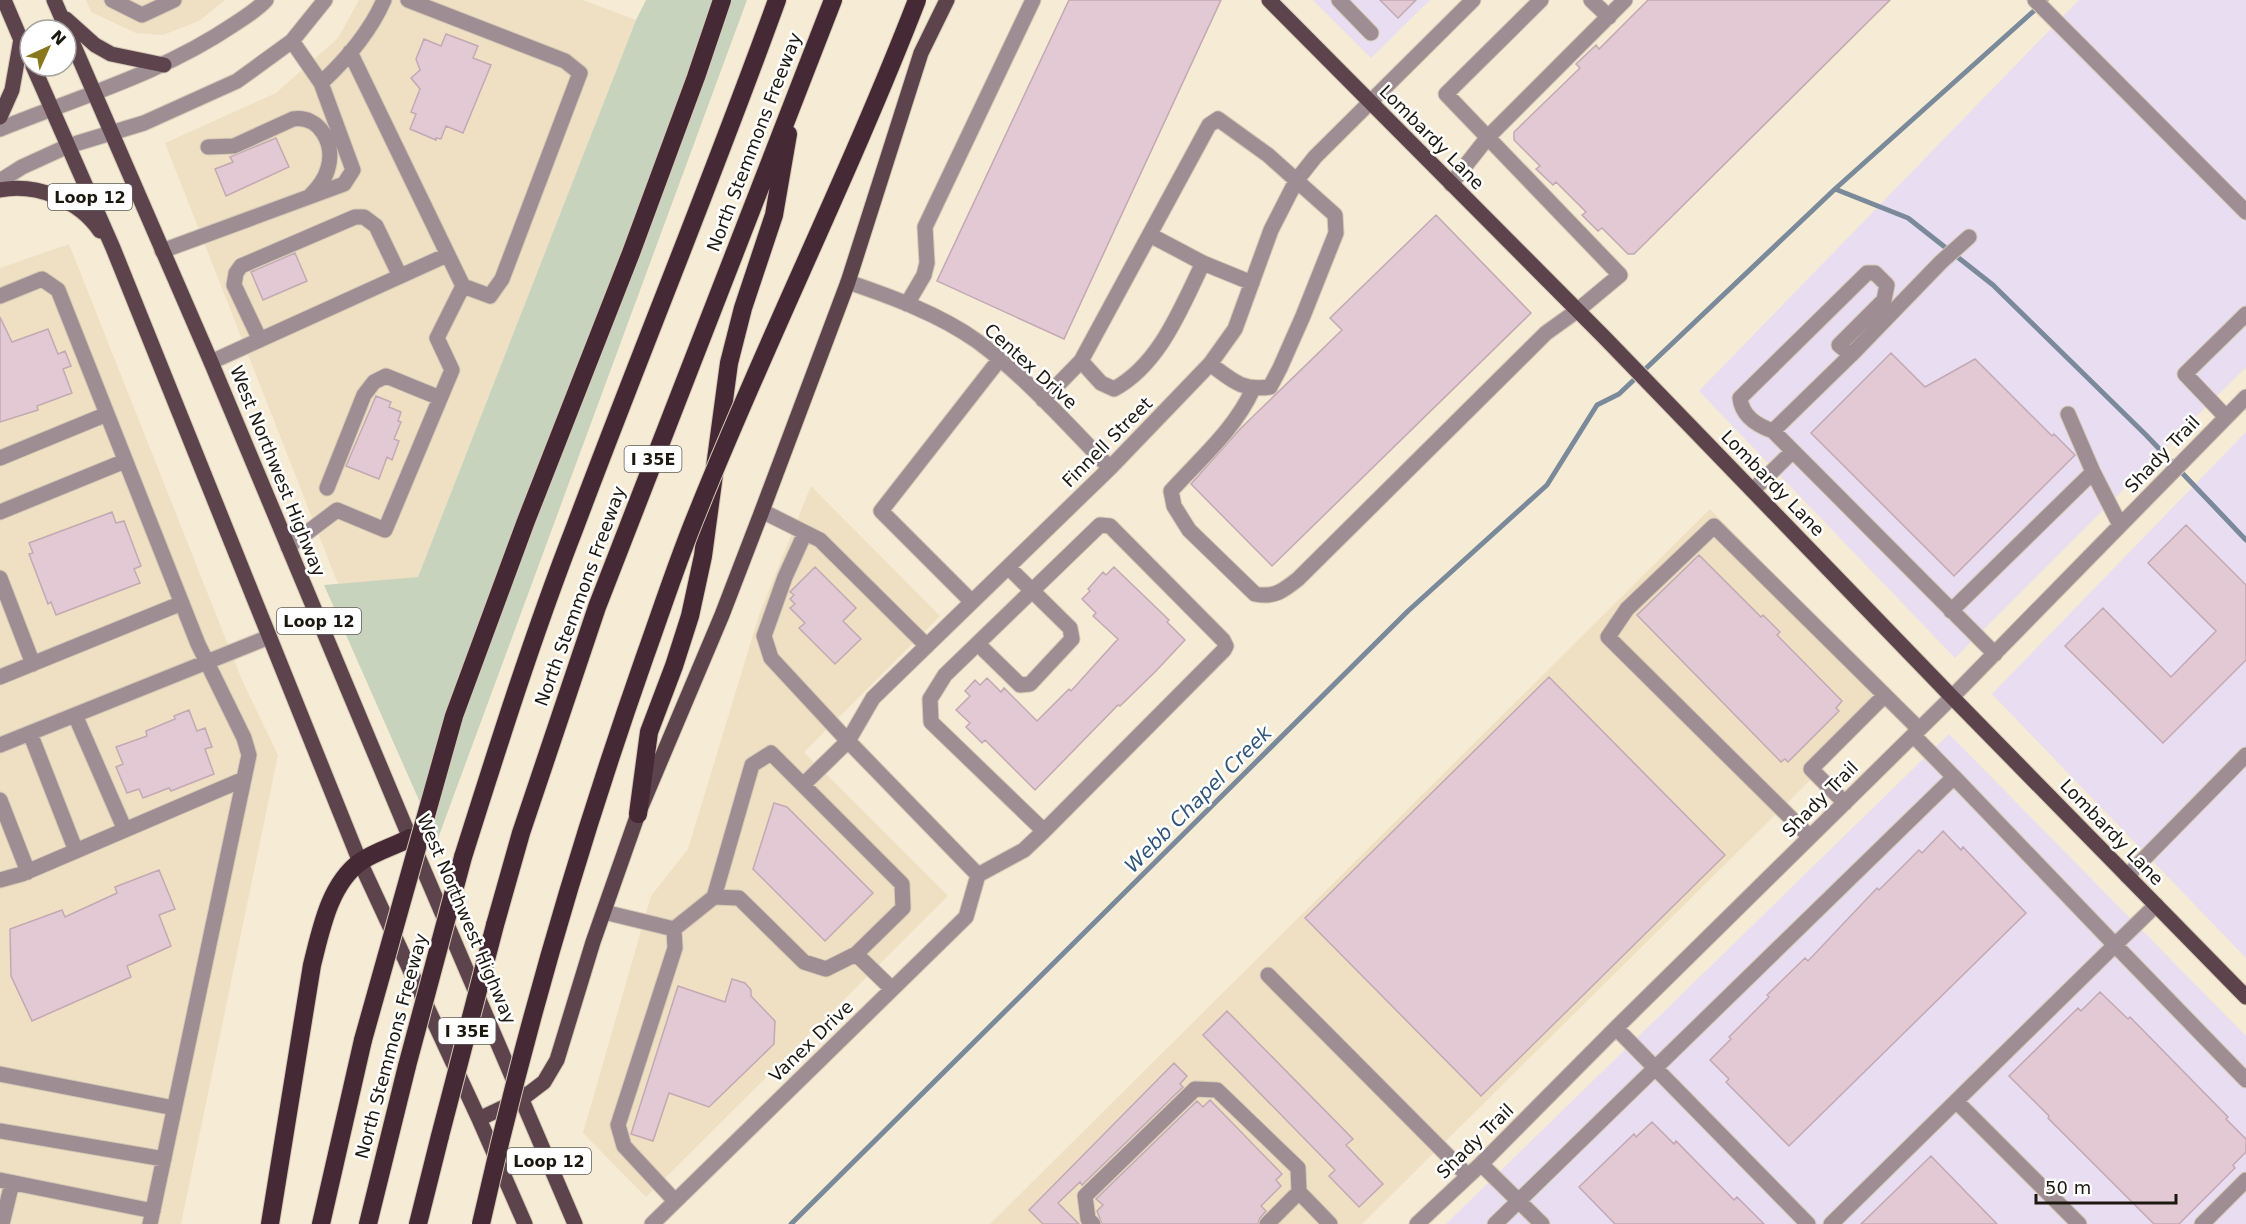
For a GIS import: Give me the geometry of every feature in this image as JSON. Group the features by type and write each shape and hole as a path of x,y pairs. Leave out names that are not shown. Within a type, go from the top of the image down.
{"highway":[{"path":"321,1224 363,1040 454,716 526,521 631,253 722,0"},
{"name":"North Stemmons Freeway","path":"368,1224 407,1066 463,857 492,762 574,528 735,117 777,0"},
{"name":"North Stemmons Freeway","path":"418,1224 524,822 597,607 833,0"},
{"path":"481,1224 534,1011 581,847 608,761 663,605 697,513 917,0"},
{"path":"638,814 649,732 690,616 703,556 729,363 743,308 774,215 796,91"},
{"path":"270,1224 312,965 322,926 333,897 342,882 360,862 410,838"}],"main road":[{"path":"4,0 18,32"},
{"path":"479,1119 523,1098 544,1082 557,1060 638,814 722,615 762,511 848,282 921,53 947,0"},
{"name":"Lombardy Lane","path":"1269,0 1685,419 1952,697 2246,997"},
{"path":"57,7 95,45 111,54 164,64"},
{"name":"West Northwest Highway","path":"57,7 212,362 410,838 575,1224"},
{"path":"0,117 12,90 18,56"},
{"name":"Loop 12","path":"38,78 112,248 360,862 525,1224"},
{"path":"0,190 10,188 41,191 70,203 95,222 112,248"}],"street":[{"path":"112,0 142,15 151,5 174,0"},
{"path":"0,129 51,108 95,94 164,64 223,32 266,0"},
{"path":"0,181 22,167 68,146 155,118 237,81 292,41 321,9 325,0"},
{"path":"321,83 375,21 384,0"},
{"path":"350,52 463,286 490,296 502,279 580,74 565,61 408,0"},
{"path":"907,303 924,275 927,263 925,227 1033,0"},
{"path":"1339,0 1371,33"},
{"name":"Finnell Street","path":"803,786 848,741 873,698 1110,468 1210,364 1235,328 1271,230 1296,181 1315,157 1473,0"},
{"path":"1253,389 1244,408 1171,491 1174,507 1190,530 1255,594 1268,596 1281,593 1298,579 1546,333 1620,275 1446,94 1541,0"},
{"path":"1591,0 1609,17"},
{"path":"1451,184 1488,137 1625,0"},
{"path":"2034,0 2246,212"},
{"path":"162,251 344,184 353,170 321,83 292,41"},
{"path":"208,147 234,146 293,119 300,118 314,122 320,127 329,148 329,166 322,183 310,196"},
{"path":"1043,400 1080,361 1209,125 1218,119 1268,155 1335,215 1336,233 1270,387 1253,389 1234,382 1210,364"},
{"path":"260,340 234,285 236,273 241,266 355,217 364,217 376,226 400,276"},
{"path":"1150,235 1203,263 1252,283"},
{"path":"1773,432 1941,262 1969,237"},
{"path":"212,362 447,255"},
{"path":"1080,361 1101,383 1114,389 1129,381 1171,330 1203,263"},
{"path":"1851,355 1839,345 1884,300 1887,285 1875,273 1867,273 1740,398 1741,409 1758,426 1773,432 1995,654"},
{"path":"0,296 42,279 58,290 198,644 244,738 249,755 152,1218 6,1182 2,1224"},
{"name":"Centex Drive","path":"848,282 907,303 976,341 1043,400 1110,468"},
{"path":"288,547 337,510 385,530 452,370 437,338 463,286"},
{"path":"2226,417 2185,374 2246,314"},
{"path":"972,602 881,511 999,360"},
{"path":"327,488 364,395 379,378 386,376 440,398"},
{"name":"Shady Trail","path":"1417,1224 1481,1164 1952,697 2246,396"},
{"path":"0,458 107,414"},
{"path":"2068,414 2093,472 2120,525"},
{"path":"1753,490 1792,452"},
{"path":"0,513 125,460"},
{"path":"1951,611 2093,472"},
{"path":"762,511 820,540 927,646"},
{"path":"805,532 785,576 765,636 771,658 978,875 1024,850 1044,831 1226,646 1224,640 1110,525 1106,524 1100,525 945,675 930,699 931,722 1044,831"},
{"path":"1810,837 1608,637 1627,609 1714,526 1884,696 1954,777 2246,1080"},
{"path":"978,644 1020,685 1030,684 1072,639 1070,628 1008,567"},
{"path":"0,578 33,664"},
{"path":"0,677 182,603"},
{"path":"0,745 269,637"},
{"path":"1845,802 1811,770 1884,696"},
{"path":"75,715 124,830"},
{"path":"30,733 76,851"},
{"path":"674,929 714,897 752,765 771,753 902,884 903,908 856,954 826,969 804,962 739,898 714,897"},
{"path":"2127,876 2246,755"},
{"path":"1495,1224 1954,777"},
{"path":"0,880 28,872 244,779"},
{"path":"0,800 28,872"},
{"name":"Vanex Drive","path":"652,1224 966,916 978,875"},
{"path":"1831,1224 2156,905"},
{"path":"604,912 674,929"},
{"path":"674,929 675,948 618,1125 624,1146 675,1201"},
{"path":"856,954 892,989"},
{"path":"1268,975 1468,1176"},
{"path":"1616,1028 1808,1224"},
{"path":"0,1074 174,1108"},
{"path":"1093,1224 1088,1219 1085,1196 1195,1089 1217,1090 1298,1168 1299,1192 1330,1224"},
{"path":"1956,1101 2079,1224"},
{"path":"0,1131 164,1159"},
{"path":"1481,1164 1542,1224"},
{"path":"2202,1224 2246,1180"},
{"path":"1267,1224 1299,1192"}],"shaded area":[{"path":"86,0 225,0 199,21 163,35 136,33 91,12"},
{"path":"359,0 583,0 636,20 418,577 338,584 165,143 276,93 338,38"},
{"path":"1313,0 1430,0 1371,58"},
{"path":"2079,0 2246,0 2246,367 1955,658 1699,391"},
{"path":"69,244 242,680 278,755 181,1224 0,1224 0,268"},
{"path":"2246,432 2246,958 1992,694"},
{"path":"811,486 940,616 804,752 948,896 646,1197 583,1133 651,896 688,849 759,615"},
{"path":"1710,509 1895,696 1362,1224 990,1224"},
{"path":"1949,734 2246,1036 2246,1224 1446,1224"}],"green space":[{"path":"646,0 747,0 437,841 324,585 418,577 636,20"}],"building":[{"path":"1069,0 1221,0 1064,339 937,281"},
{"path":"1380,0 1416,0 1398,18"},
{"path":"1648,0 1890,0 1634,254 1628,254 1602,228 1598,231 1582,215 1586,212 1556,182 1553,185 1536,169 1540,166 1514,140 1514,132 1580,68 1576,64 1596,45 1599,49"},
{"path":"446,34 478,46 473,58 491,65 463,133 446,126 441,139 436,138 436,140 410,129 416,114 411,112 420,89 411,78 420,70 416,59 424,39 441,46"},
{"path":"276,138 289,167 226,196 215,169 233,162 230,157"},
{"path":"1436,215 1531,313 1272,566 1191,484 1241,428 1342,330 1330,318"},
{"path":"295,253 307,281 263,300 251,272"},
{"path":"0,317 12,342 48,329 58,354 65,351 71,366 63,369 72,393 37,406 38,410 0,422"},
{"path":"1891,353 1925,387 1975,359 2052,436 2054,434 2075,455 1954,576 1811,433"},
{"path":"376,396 391,402 389,407 401,412 398,421 401,422 394,439 399,441 392,460 387,457 379,479 346,466"},
{"path":"112,512 116,523 124,521 141,566 134,569 140,583 56,615 51,602 48,604 29,554 33,553 29,543"},
{"path":"2186,525 2246,585 2246,660 2163,743 2065,646 2103,608 2171,677 2216,631 2148,563"},
{"path":"1699,555 1761,617 1763,615 1780,632 1777,635 1842,701 1836,708 1839,711 1788,762 1785,759 1781,762 1637,615"},
{"path":"815,567 856,608 843,621 861,639 835,664 799,628 805,623 790,608 795,604 790,599 794,595 790,592"},
{"path":"1114,567 1169,620 1167,622 1185,640 1035,790 985,740 982,743 966,727 970,723 956,710 970,696 965,691 975,680 980,685 987,678 1001,692 1004,688 1037,721 1069,689 1071,691 1118,639 1093,616 1096,613 1082,599 1103,572 1106,575"},
{"path":"1549,677 1725,855 1481,1096 1305,918"},
{"path":"189,710 197,731 205,728 212,747 205,749 214,774 171,791 169,788 143,798 139,789 127,793 116,767 123,764 116,747 147,736 146,731 175,719 174,716"},
{"path":"774,803 787,807 873,893 825,941 753,869"},
{"path":"1943,831 1961,850 1963,847 2026,913 1789,1146 1726,1082 1729,1079 1710,1060 1731,1039 1729,1037 1769,997 1767,995 1805,958 1808,961 1877,888 1879,890 1919,850 1922,853"},
{"path":"159,870 175,909 159,915 171,946 127,966 131,977 32,1021 11,976 10,929 62,910 65,917 117,893 115,887"},
{"path":"732,979 745,983 751,990 751,996 775,1021 774,1044 709,1107 669,1093 653,1141 631,1134 678,986 725,1002"},
{"path":"2100,992 2128,1019 2130,1017 2228,1117 2226,1119 2246,1139 2246,1152 2233,1165 2235,1168 2179,1224 2154,1224 2009,1076 2078,1008 2081,1011"},
{"path":"1227,1011 1353,1139 1346,1145 1383,1184 1359,1207 1329,1176 1335,1170 1203,1035"},
{"path":"1174,1063 1187,1076 1180,1084 1183,1087 1082,1185 1080,1182 1058,1203 1079,1224 1043,1224 1029,1210"},
{"path":"1210,1100 1282,1174 1276,1180 1281,1186 1261,1206 1266,1211 1258,1224 1102,1224 1097,1211 1103,1205 1096,1199 1197,1101 1203,1107"},
{"path":"1652,1122 1674,1144 1676,1141 1734,1200 1737,1197 1764,1224 1615,1224 1579,1187 1634,1134 1636,1137"},
{"path":"1931,1156 1997,1224 1861,1224"}],"waterway":[{"name":"Webb Chapel Creek","path":"791,1224 1408,611 1547,485 1597,405 1619,394 1835,189 2046,0"},
{"path":"1835,189 1908,218 1993,285 2146,435 2246,540"}]}
